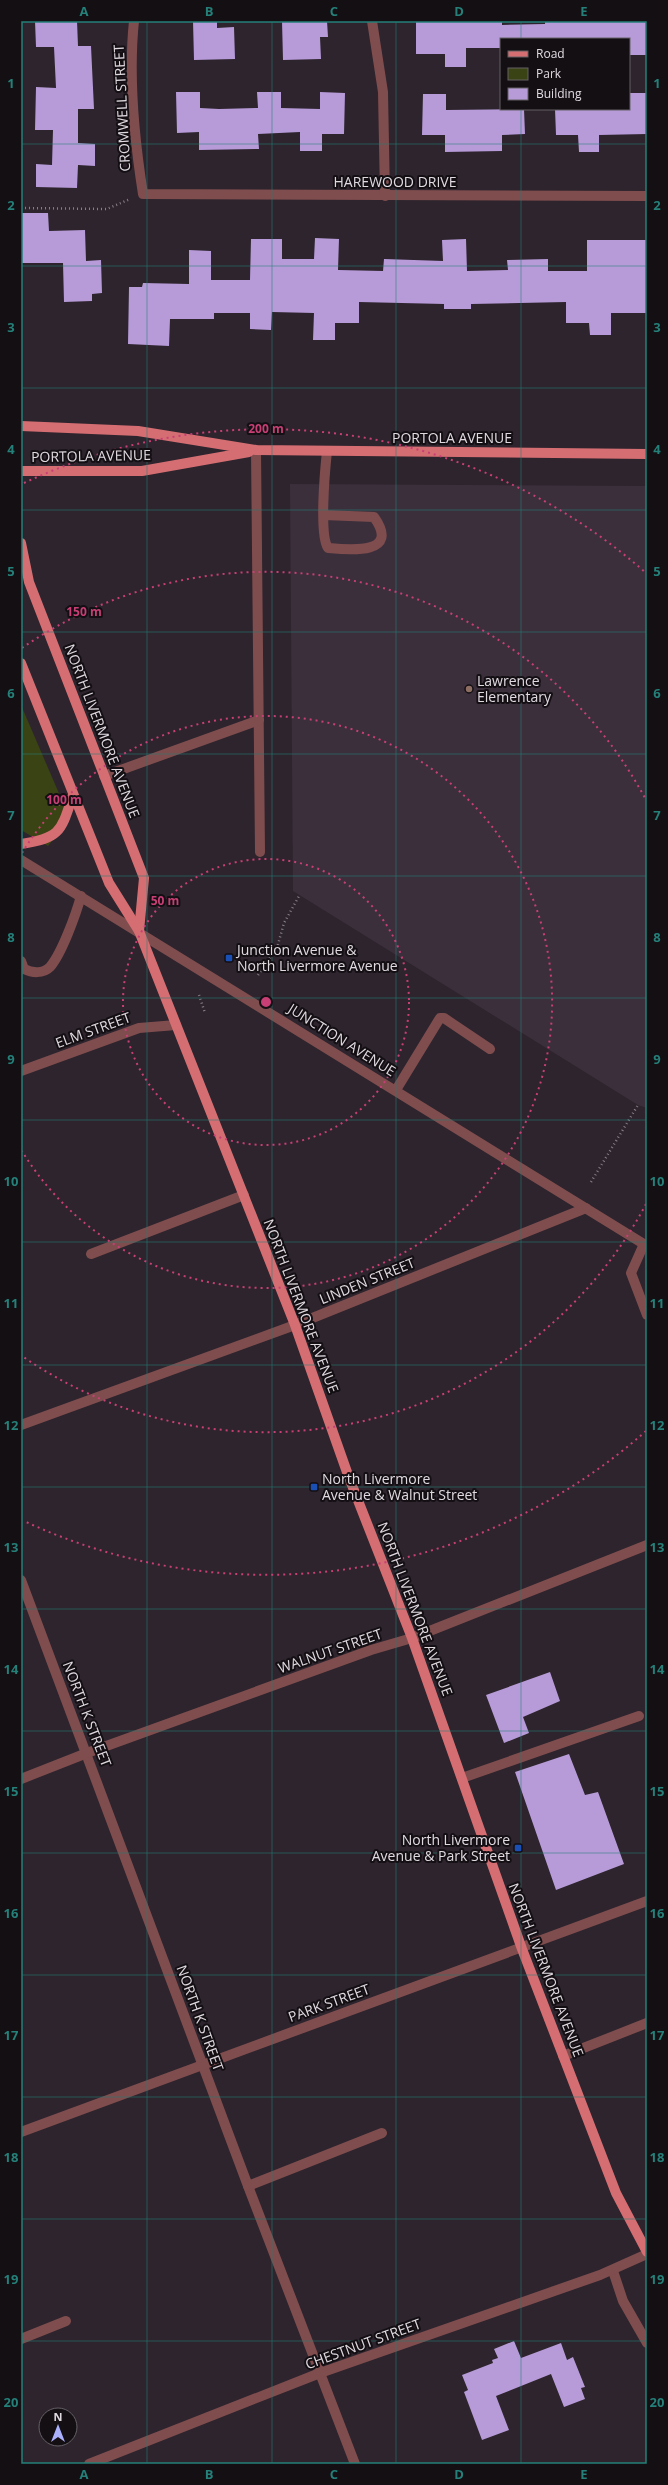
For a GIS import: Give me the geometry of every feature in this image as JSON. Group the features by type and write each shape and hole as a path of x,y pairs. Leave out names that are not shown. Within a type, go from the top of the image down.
{"main road":[{"name":"PORTOLA AVENUE","path":"21,426 138,431 256,450 647,454"},
{"name":"PORTOLA AVENUE","path":"21,471 142,471 256,450"},
{"name":"NORTH LIVERMORE AVENUE","path":"21,542 29,582 144,878 139,931"},
{"name":"NORTH LIVERMORE AVENUE","path":"21,663 108,883 139,931 244,1195 295,1325 348,1475 412,1638 522,1949 616,2193 647,2253"},
{"path":"21,844 43,841 54,835 63,824 73,795"}],"street":[{"name":"CROMWELL STREET","path":"134,21 131,47 133,97 143,194"},
{"path":"372,21 383,92 385,196"},
{"name":"HAREWOOD DRIVE","path":"143,194 647,196"},
{"path":"256,450 260,852"},
{"path":"324,515 374,517 380,526 381,537 378,543 369,549 355,550 328,548 324,543 324,515 327,451"},
{"path":"104,776 258,720"},
{"name":"JUNCTION AVENUE","path":"21,860 139,931 646,1245"},
{"path":"21,961 24,970 31,973 42,971 50,967 73,923 81,896"},
{"path":"396,1090 440,1018 444,1018 490,1049"},
{"name":"ELM STREET","path":"21,1072 139,1028 176,1025"},
{"path":"91,1254 244,1195"},
{"name":"LINDEN STREET","path":"21,1425 295,1325 586,1208"},
{"path":"646,1245 631,1273 647,1315"},
{"name":"WALNUT STREET","path":"21,1779 87,1753 371,1650 412,1638 647,1545"},
{"name":"NORTH K STREET","path":"21,1580 248,2186 355,2464"},
{"path":"462,1778 639,1716"},
{"name":"PARK STREET","path":"21,2132 202,2063 522,1949 647,1901"},
{"path":"563,2056 647,2023"},
{"path":"248,2186 382,2133"},
{"name":"CHESTNUT STREET","path":"90,2464 320,2373 613,2271 647,2253"},
{"path":"613,2271 623,2301 647,2343"},
{"path":"21,2340 66,2322"}],"path":[{"path":"21,208 107,209 143,194"},
{"path":"258,975 277,948 284,923 299,896"},
{"path":"199,995 205,1013"},
{"path":"591,1182 638,1105"}],"shaded area":[{"name":"Lawrence Elementary","path":"290,484 647,486 647,1108 638,1105 293,891"}],"green space":[{"path":"21,705 70,819 48,846 21,830"}],"building":[{"path":"35,21 77,21 78,46 91,46 94,109 78,109 78,143 95,144 95,166 78,165 77,188 36,187 36,164 52,165 53,130 35,130 36,87 56,88 54,47 36,47"},
{"path":"193,21 217,21 217,28 234,27 235,59 194,60"},
{"path":"282,21 327,21 328,37 320,37 321,59 283,60"},
{"path":"416,21 502,21 502,25 545,24 545,21 647,21 647,55 630,55 630,38 500,38 500,48 466,48 466,67 445,67 445,54 416,54"},
{"path":"176,92 200,92 200,108 219,109 258,108 257,92 281,92 281,108 320,109 320,92 345,93 344,134 322,134 322,151 300,151 300,132 258,134 259,149 199,150 199,132 177,133"},
{"path":"630,93 647,93 647,134 599,135 599,152 579,152 578,135 556,135 555,110 630,110"},
{"path":"423,94 446,94 446,110 524,110 525,134 502,135 502,151 445,152 445,135 422,135"},
{"path":"21,213 48,213 49,231 85,230 86,261 101,260 102,293 92,294 92,301 64,302 63,263 21,263"},
{"path":"315,238 339,239 338,270 383,271 384,259 443,261 442,240 466,239 467,271 508,270 507,260 548,259 548,271 587,271 587,240 647,240 647,313 611,313 611,335 590,335 589,323 566,323 566,302 471,304 471,309 444,309 444,304 359,302 359,323 335,323 335,340 313,340 314,313 272,312 271,330 250,329 250,313 214,313 214,319 170,319 169,346 128,344 129,287 142,287 143,283 189,284 189,250 211,251 211,280 250,280 251,239 282,239 282,259 314,259"},
{"path":"550,1672 560,1701 523,1717 529,1733 504,1743 486,1695"},
{"path":"569,1754 585,1795 598,1792 624,1864 556,1890 515,1772"},
{"path":"514,2341 521,2358 561,2343 567,2360 573,2357 585,2387 581,2388 585,2399 564,2407 551,2374 496,2396 509,2430 482,2440 464,2392 468,2390 462,2375 493,2363 492,2360 498,2358 494,2349"}],"place":[{"name":"Lawrence Elementary","path":"469,689"},
{"name":"Junction Avenue & North Livermore Avenue","path":"229,958"},
{"name":"North Livermore Avenue & Walnut Street","path":"314,1487"},
{"name":"North Livermore Avenue & Park Street","path":"518,1848"}]}
